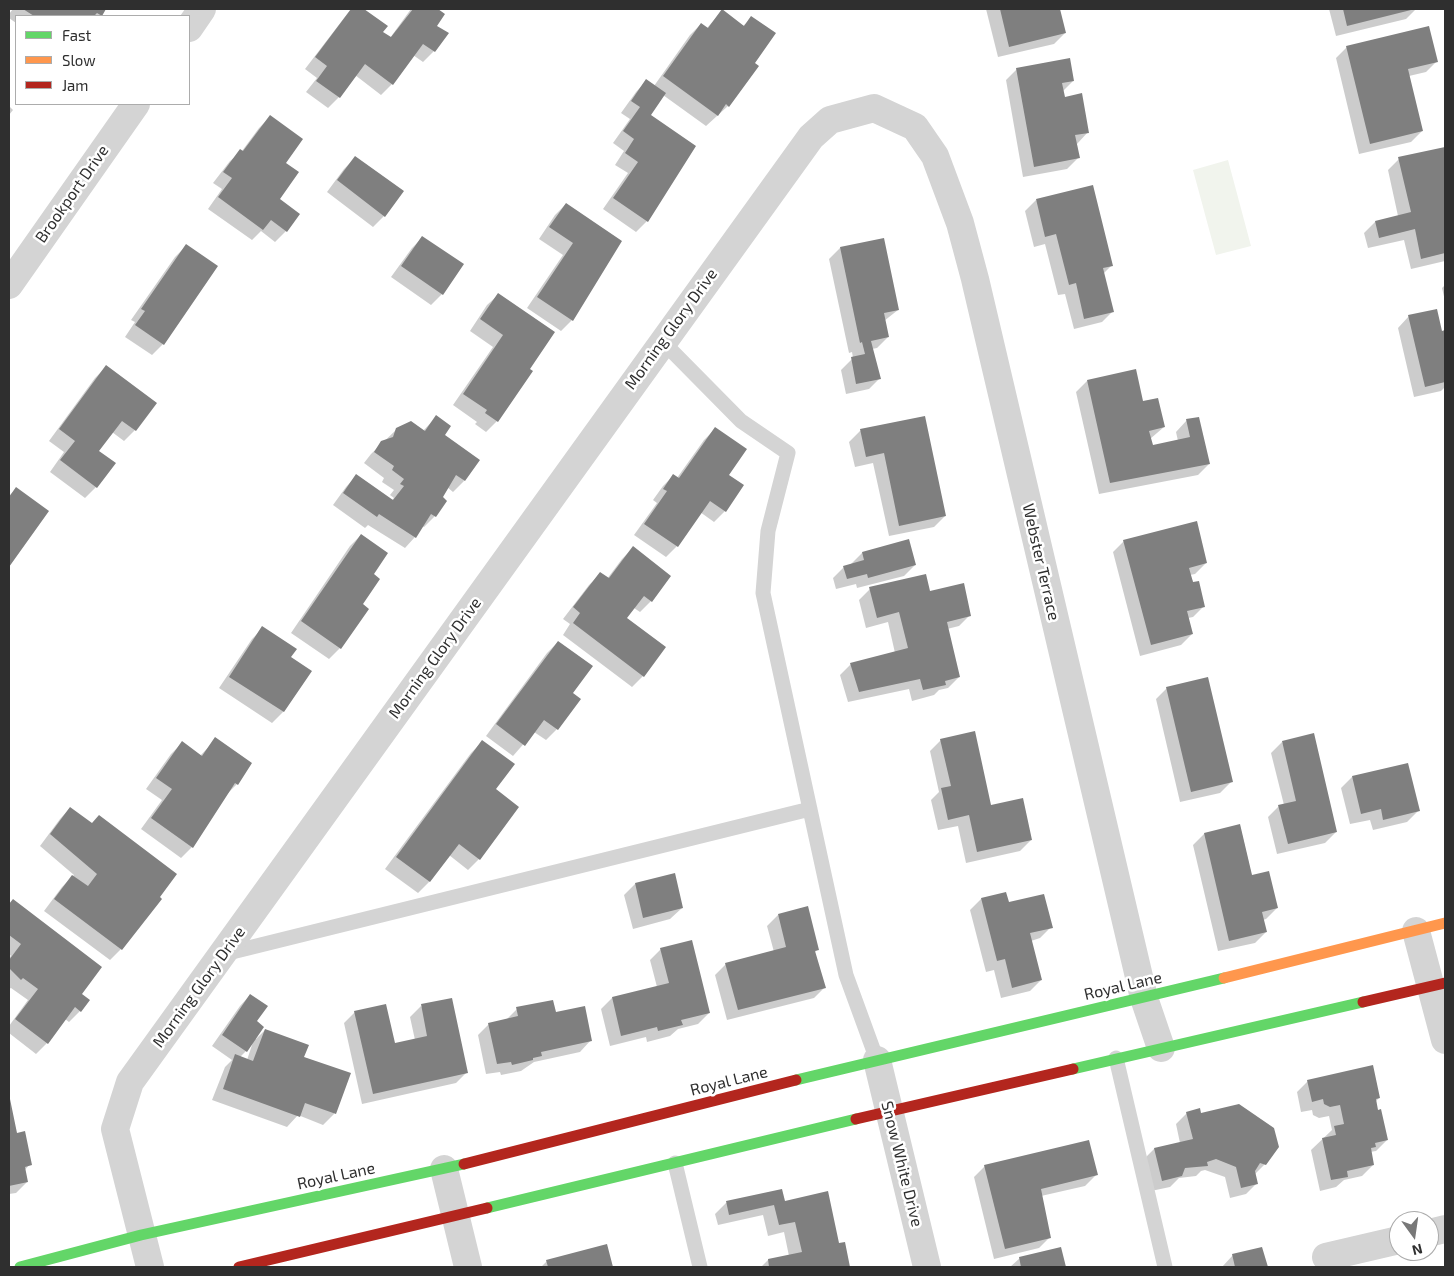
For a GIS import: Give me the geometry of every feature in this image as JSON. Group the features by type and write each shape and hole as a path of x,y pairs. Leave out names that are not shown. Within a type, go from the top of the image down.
{"main road":[{"name":"Royal Lane","path":"20,1267 141,1235 444,1169 877,1060 1144,998 1445,923"},
{"path":"239,1267 890,1111 1438,985"}],"street":[{"path":"190,27 202,9"},
{"name":"Brookport Drive","path":"9,285 135,105"},
{"name":"Morning Glory Drive","path":"150,1267 115,1129 130,1082 662,341 811,137 830,120 874,108"},
{"name":"Webster Terrace","path":"874,108 915,127 935,156 960,223 975,279 1144,998 1160,1048"},
{"path":"1416,931 1438,985 1445,1040"},
{"name":"Snow White Drive","path":"877,1060 927,1267"},
{"path":"444,1169 468,1267"},
{"path":"1326,1257 1389,1242"}],"lane":[{"path":"662,341 741,420 788,453 768,531 763,593 846,975 877,1060"},
{"path":"222,955 810,810"},
{"path":"1116,1058 1165,1267"},
{"path":"675,1163 700,1267"}],"shaded area":[{"path":"1228,160 1251,246 1216,255 1193,170"}],"building":[{"path":"23,9 106,9 103,15 97,13 95,15 32,15"},
{"path":"351,9 364,9 388,26 383,32 391,37 413,9 438,9 445,14 437,26 449,33 435,52 423,44 393,85 365,64 340,98 316,81 327,66 315,57"},
{"path":"722,9 744,26 751,16 776,33 755,63 759,66 729,107 726,104 718,116 663,76 701,23 708,28"},
{"path":"1000,9 1060,9 1066,33 1009,47"},
{"path":"1343,9 1415,9 1347,26"},
{"path":"1429,26 1438,62 1408,69 1423,131 1370,144 1346,46"},
{"path":"1070,58 1074,81 1062,83 1065,97 1082,93 1089,133 1075,135 1080,158 1034,167 1016,68"},
{"path":"646,79 666,93 651,115 696,146 648,222 613,198 638,162 625,153 634,139 623,131 640,107 631,101"},
{"path":"270,115 303,139 286,163 299,172 280,199 300,214 287,232 271,220 263,230 218,197 232,178 223,172 240,149 243,151"},
{"path":"1445,147 1445,253 1421,259 1415,229 1379,238 1375,221 1411,212 1398,157"},
{"path":"355,156 404,191 385,217 337,180"},
{"path":"1093,185 1113,266 1103,268 1114,312 1084,319 1076,283 1069,285 1056,234 1045,237 1036,199"},
{"path":"566,203 622,241 573,321 537,297 573,243 549,227"},
{"path":"422,236 464,264 443,295 401,266"},
{"path":"884,238 899,310 884,313 889,337 871,341 881,379 856,384 851,357 865,354 862,342 860,343 840,247"},
{"path":"186,244 218,266 164,345 135,325 145,311 141,309"},
{"path":"498,293 555,332 530,369 533,371 498,422 485,413 487,410 463,394 503,335 480,319"},
{"path":"1437,309 1442,331 1445,330 1445,382 1425,387 1408,315"},
{"path":"106,365 157,403 136,431 122,421 99,451 116,463 97,488 60,460 75,441 59,429"},
{"path":"1136,369 1143,401 1158,398 1165,427 1149,431 1153,445 1190,437 1186,419 1199,417 1210,464 1110,483 1087,380"},
{"path":"436,415 451,426 445,435 480,460 465,481 456,475 443,497 447,501 436,517 431,514 416,538 379,514 377,517 343,493 356,474 393,500 404,486 400,484 404,479 392,470 394,466 374,452 381,441 393,437 396,428 411,421 425,431"},
{"path":"925,416 946,516 899,526 884,453 866,457 860,429"},
{"path":"715,427 747,449 729,475 744,485 726,512 710,501 678,547 644,524 667,491 663,489 673,474 679,478"},
{"path":"16,487 49,511 9,567 9,497"},
{"path":"1197,521 1207,563 1189,568 1193,582 1199,581 1205,607 1187,611 1193,634 1151,645 1123,540"},
{"path":"361,534 388,553 374,574 380,579 363,604 369,609 341,649 301,621"},
{"path":"909,539 916,565 868,578 867,574 847,579 843,566 864,560 862,552"},
{"path":"633,546 671,576 652,602 644,596 627,618 666,647 644,677 573,623 580,613 573,607 600,572 609,578"},
{"path":"926,574 930,591 964,583 971,616 947,622 960,677 945,681 946,685 923,690 920,679 859,692 850,663 908,648 899,612 877,618 869,587"},
{"path":"262,626 297,649 291,657 312,671 284,712 229,677"},
{"path":"558,641 593,666 573,693 581,699 558,730 544,720 525,746 496,724"},
{"path":"1208,677 1233,782 1191,792 1166,687"},
{"path":"975,731 991,805 1023,798 1032,840 977,852 969,815 948,820 941,788 951,786 940,739"},
{"path":"1314,733 1337,832 1288,844 1278,805 1296,801 1282,741"},
{"path":"215,737 252,763 238,785 235,783 193,848 151,818 172,789 156,778 182,741 202,756"},
{"path":"482,740 515,764 496,789 519,807 480,860 459,844 430,882 396,857"},
{"path":"1408,763 1420,811 1383,820 1381,809 1361,814 1352,776"},
{"path":"70,807 92,823 99,815 177,874 160,897 162,899 122,950 54,899 72,875 88,886 97,874 50,834"},
{"path":"1240,824 1252,875 1269,871 1278,908 1262,912 1267,932 1229,941 1204,833"},
{"path":"675,873 683,908 643,918 635,883"},
{"path":"1006,892 1009,902 1044,894 1053,928 1030,933 1042,980 1012,988 1005,959 997,961 981,898"},
{"path":"13,899 102,967 82,994 90,1000 81,1012 75,1007 48,1044 15,1019 38,989 23,978 21,980 9,968 9,960 21,944 9,935 9,904"},
{"path":"808,906 819,950 815,951 826,988 738,1010 725,963 786,947 778,914"},
{"path":"692,940 710,1013 681,1020 683,1025 658,1031 657,1027 621,1036 612,997 669,983 660,948"},
{"path":"250,994 268,1006 257,1021 264,1027 247,1052 222,1035"},
{"path":"452,998 468,1073 373,1094 354,1011 386,1004 395,1043 427,1036 421,1004"},
{"path":"553,1000 556,1012 585,1006 592,1041 541,1052 542,1056 533,1058 533,1060 512,1065 511,1062 497,1064 488,1023 518,1016 516,1007"},
{"path":"265,1029 309,1045 304,1057 351,1073 336,1114 305,1103 300,1117 223,1089 235,1054 253,1061"},
{"path":"1373,1065 1380,1098 1376,1099 1378,1110 1381,1109 1388,1140 1375,1143 1376,1147 1371,1148 1374,1165 1347,1171 1348,1177 1331,1180 1322,1138 1336,1135 1334,1126 1344,1124 1340,1105 1330,1107 1324,1104 1323,1099 1312,1102 1307,1080"},
{"path":"10,1099 17,1133 25,1131 32,1165 25,1167 28,1182 9,1186"},
{"path":"1239,1104 1274,1128 1279,1147 1266,1165 1260,1163 1255,1171 1258,1184 1241,1188 1236,1167 1216,1159 1207,1162 1208,1166 1185,1168 1182,1176 1162,1181 1154,1148 1193,1139 1186,1112 1200,1108 1201,1113"},
{"path":"1089,1140 1098,1175 1041,1189 1051,1238 1005,1249 984,1165"},
{"path":"782,1189 785,1201 828,1191 839,1243 845,1242 850,1267 769,1267 768,1259 802,1252 795,1222 779,1225 774,1205 729,1215 726,1201"},
{"path":"607,1244 613,1267 548,1267 546,1260"},
{"path":"1061,1247 1066,1267 1021,1267 1019,1257"},
{"path":"1262,1247 1268,1267 1235,1267 1232,1254"}],"traffic: fast":[{"path":"796,1080 1224,978"},
{"path":"1073,1069 1363,1002"},
{"path":"487,1208 856,1119"},
{"path":"20,1267 141,1235 464,1164"}],"traffic: slow":[{"path":"1224,978 1445,923"}],"traffic: jam":[{"path":"1363,1002 1445,983"},
{"path":"856,1119 1073,1069"},
{"path":"464,1164 796,1080"},
{"path":"239,1267 487,1208"}]}
